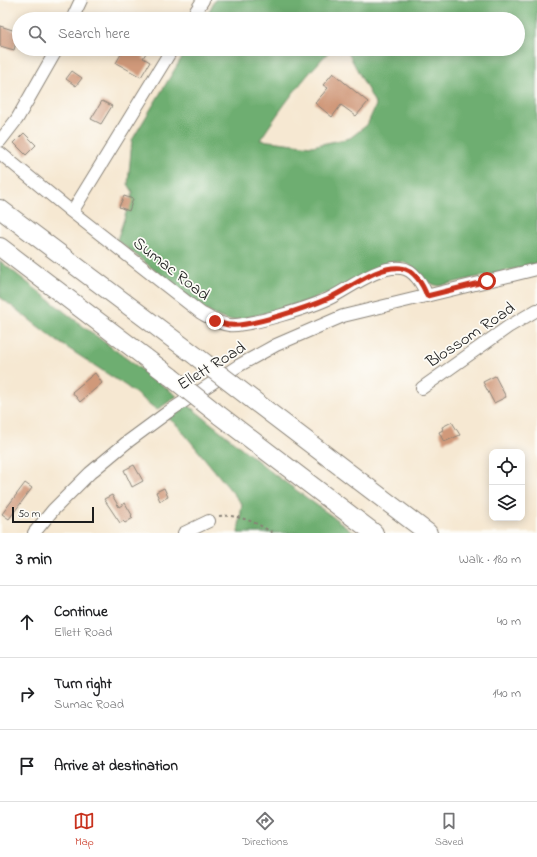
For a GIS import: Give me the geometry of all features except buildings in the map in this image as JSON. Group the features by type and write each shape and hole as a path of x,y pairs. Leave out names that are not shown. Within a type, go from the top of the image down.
{"highway":[{"path":"0,209 428,533"},
{"path":"0,247 374,533"}],"street":[{"path":"75,12 81,0"},
{"path":"195,12 203,0"},
{"path":"0,141 17,119 53,56"},
{"path":"72,212 168,56"},
{"name":"Sumac Road","path":"0,153 72,212 201,313 215,321 230,325 249,323 316,303 330,298 364,279 391,268 403,268 415,275 423,285 427,296"},
{"name":"Ellett Road","path":"34,533 53,510 90,472 126,443 168,412 238,366 276,345 343,316 537,269"},
{"name":"Blossom Road","path":"422,388 508,327 537,310"},
{"path":"184,533 209,521"}],"path":[{"path":"209,521 217,517 230,515 253,522 273,533"}],"green space":[{"path":"215,0 537,0 537,264 438,286 422,278 406,263 398,262 380,267 339,288 305,302 243,319 224,319 200,307 117,240 133,192 128,184 132,140 183,56 325,56 294,92 260,140 312,146 350,138 367,125 376,105 350,56 525,56 525,12 209,12"},
{"path":"0,261 80,324 177,396 157,410 126,386 57,341 0,297"},
{"path":"188,405 274,474 355,533 238,533 242,504 177,425 168,418"}],"route":[{"path":"215,321 230,325 249,323 268,318 330,298 364,279 391,268 403,268 415,275 423,285 427,296 487,281"}]}
